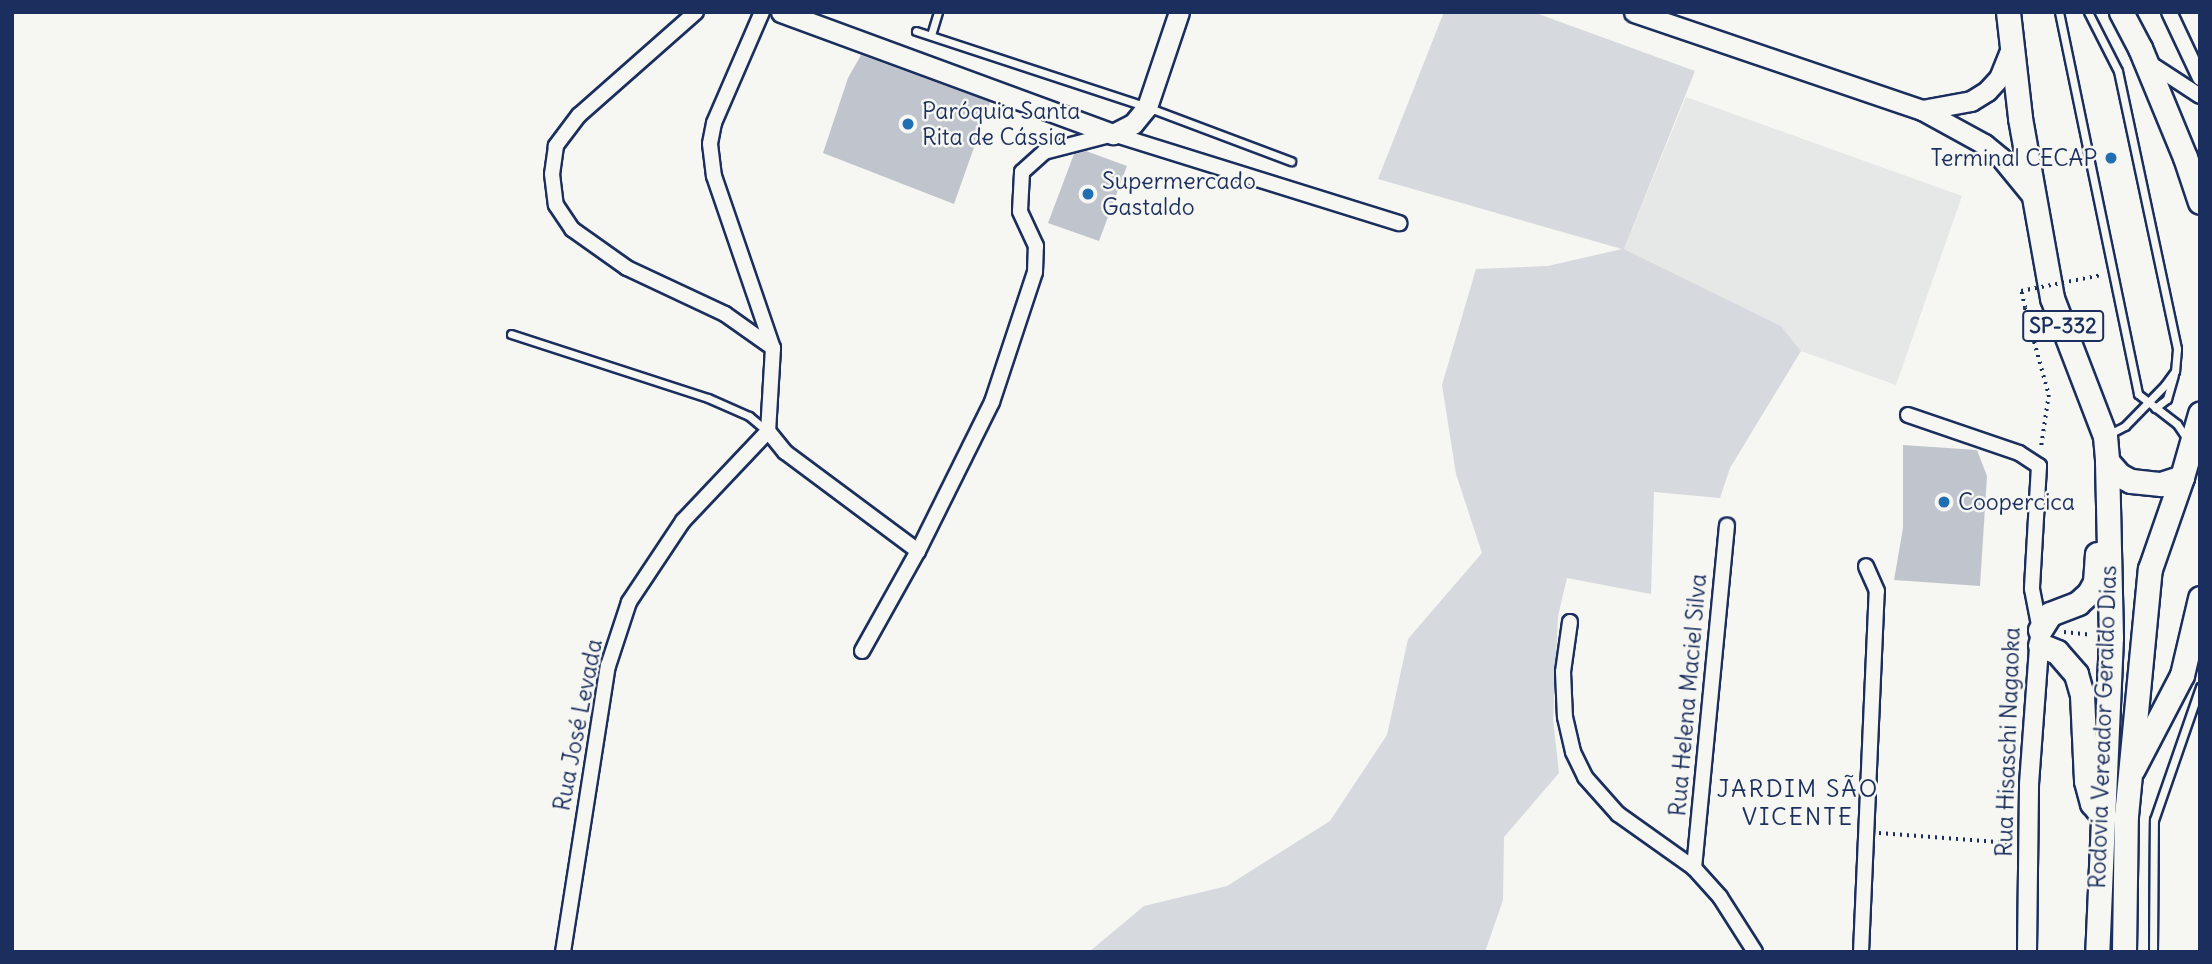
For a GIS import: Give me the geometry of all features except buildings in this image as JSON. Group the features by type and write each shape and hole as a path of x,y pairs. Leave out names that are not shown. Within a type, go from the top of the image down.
{"main road":[{"path":"781,12 1114,134 1133,124 1147,107 1179,12"},
{"path":"1634,12 1670,18 1922,110 1984,144 2001,158 2033,197"},
{"name":"Rodovia Vereador Geraldo Dias","path":"2008,12 2033,197 2052,298 2105,436 2111,637 2097,952"},
{"path":"2121,12 2145,60 2185,157 2200,202"},
{"path":"1922,110 1971,101 1987,91 1999,78 2013,44"},
{"name":"Rodovia Vereador Geraldo Dias","path":"2124,952 2129,778 2150,569 2182,477 2200,414"},
{"path":"2107,461 2119,475 2131,481 2161,484 2182,477"},
{"path":"2103,817 2092,803 2086,781 2082,695 2076,674 2057,652 2040,638 2050,614 2078,603 2089,593 2095,582 2098,544 2107,521"},
{"path":"2129,778 2182,675 2200,598"}],"street":[{"path":"696,12 579,115 556,146 552,174 556,205 572,229 627,268 724,314 773,348"},
{"path":"762,12 714,123 710,144 714,176 773,348 768,431 785,452 918,551"},
{"path":"2169,12 2200,78"},
{"path":"2145,60 2200,96"},
{"path":"862,651 918,551 992,402 1035,272 1036,246 1020,211 1022,172 1044,152 1114,134 1399,223"},
{"path":"1908,415 2019,453 2039,466"},
{"name":"Rua José Levada","path":"563,952 608,666 629,602 683,521 768,431"},
{"name":"Rua Hisaschi Nagaoka","path":"2027,952 2029,784 2040,638 2032,589 2039,466"},
{"name":"Rua Helena Maciel Silva","path":"1694,868 1727,526"},
{"path":"1861,952 1877,591 1866,566"},
{"path":"1570,622 1563,672 1565,717 1573,752 1585,777 1618,814 1694,868 1720,897 1755,952"}],"lane":[{"path":"931,35 938,12"},
{"path":"2059,12 2135,384 2138,394 2146,402 2182,430 2189,450"},
{"path":"2088,12 2118,71 2177,349 2172,390 2167,399 2155,408"},
{"path":"916,31 1147,107 1291,162"},
{"path":"511,334 708,398 749,416 768,431"},
{"path":"2105,436 2125,426 2175,371"},
{"path":"2153,952 2154,820 2200,687"}],"path":[{"path":"2039,466 2049,395 2021,291 2102,275"},
{"path":"2040,638 2111,637"},
{"path":"1867,832 2028,844"}],"shaded area":[{"path":"1444,12 1533,12 1695,71 1624,249 1781,326 1801,351 1730,468 1720,498 1654,492 1651,594 1567,578 1558,616 1553,719 1559,773 1504,837 1503,900 1485,952 1089,952 1144,906 1227,886 1330,821 1387,735 1408,639 1482,553 1456,474 1442,385 1476,269 1548,266 1622,249 1378,179"},
{"path":"1686,97 1962,196 1896,385 1801,351 1781,326 1624,249"}],"place":[{"name":"Paróquia Santa Rita de Cássia","path":"908,124"},
{"name":"Terminal CECAP","path":"2111,158"},
{"name":"Supermercado Gastaldo","path":"1088,194"},
{"name":"Coopercica","path":"1944,502"}],"district":[{"name":"JARDIM SÃO VICENTE","path":"1798,803"}]}
